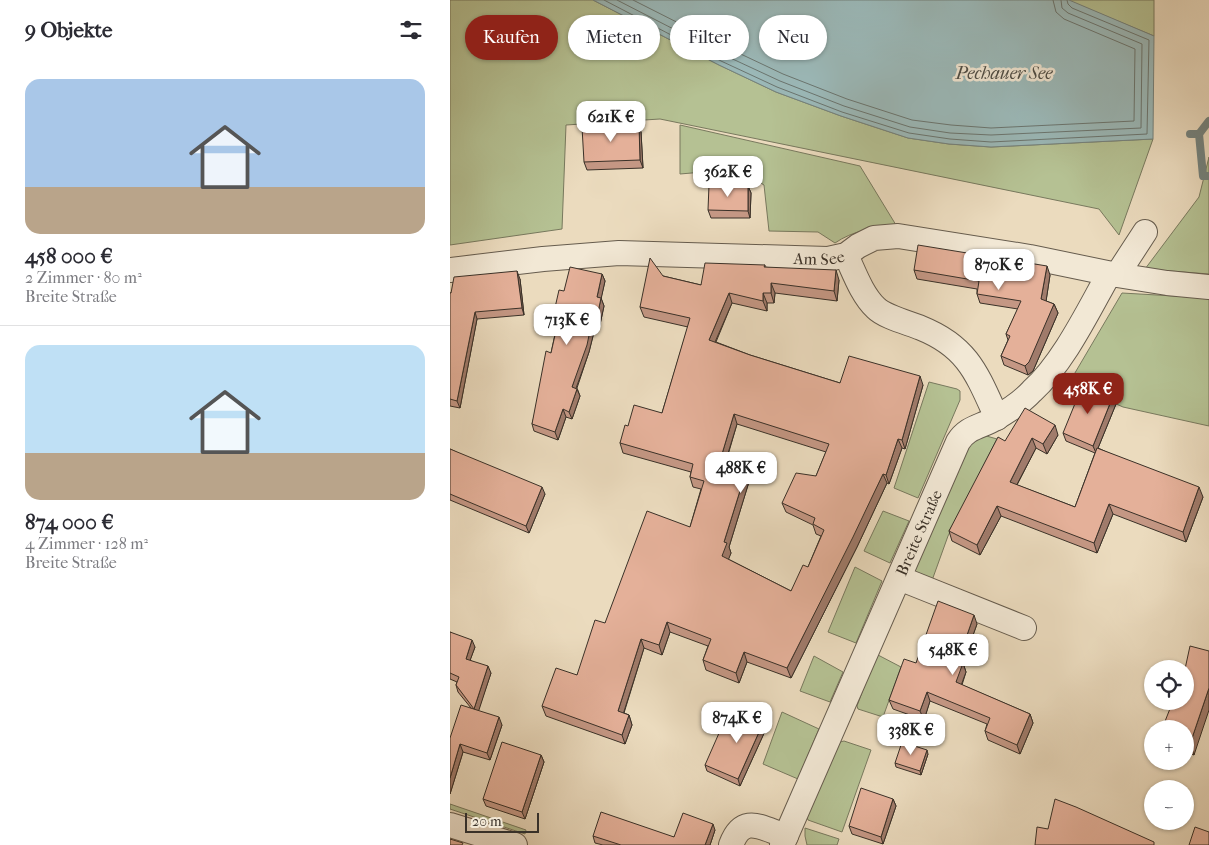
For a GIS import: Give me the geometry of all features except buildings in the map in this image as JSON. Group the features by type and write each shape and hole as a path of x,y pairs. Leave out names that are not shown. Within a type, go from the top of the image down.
{"street":[{"name":"Breite Straße","path":"731,845 738,830 747,825 784,840 960,438 971,428 997,418 1031,392 1050,371 1113,274 1145,232"},
{"name":"Am See","path":"450,270 543,259 619,253 821,259 846,255 874,238 898,236 1030,257 1167,283 1209,286"},
{"path":"846,255 866,296 876,308 936,334 951,343 960,352 975,373 997,418"},
{"path":"899,578 1024,628"},
{"path":"450,825 515,845"}],"green space":[{"path":"450,0 593,0 622,15 568,15 568,60 660,60 660,35 670,40 670,60 709,60 776,92 908,138 949,144 991,147 1153,139 1119,235 1099,209 660,119 566,125 562,229 450,245"},
{"path":"1069,0 1154,0 1154,36 1074,3"},
{"path":"680,125 860,166 896,225 864,230 849,235 835,243 818,232 769,231 764,185 738,169 680,174"},
{"path":"1209,157 1209,274 1145,269 1199,197"},
{"path":"1122,293 1209,298 1209,426 1123,407 1069,383"},
{"path":"929,382 957,389 960,391 960,400 918,498 894,488"},
{"path":"983,435 997,439 948,536 930,586 909,577 966,447"},
{"path":"883,511 909,521 890,563 864,551"},
{"path":"855,567 882,581 856,643 828,632"},
{"path":"878,655 901,667 883,717 858,709 857,706 875,657"},
{"path":"814,656 843,672 830,702 800,691"},
{"path":"782,712 819,729 798,779 763,764"},
{"path":"844,741 871,750 842,832 808,820 807,817 840,742"},
{"path":"450,804 526,830 525,834 450,809"},
{"path":"805,828 839,839 837,845 807,845"}],"water":[{"name":"Pechauer See","path":"593,0 1069,0 1154,36 1153,139 991,147 949,144 908,138 776,92 709,60 749,60 749,15 670,15 670,40 660,35 660,15 622,15"}],"waterway":[{"path":"1199,134 1209,121"},
{"path":"1190,134 1199,134 1203,176 1209,176"}]}
